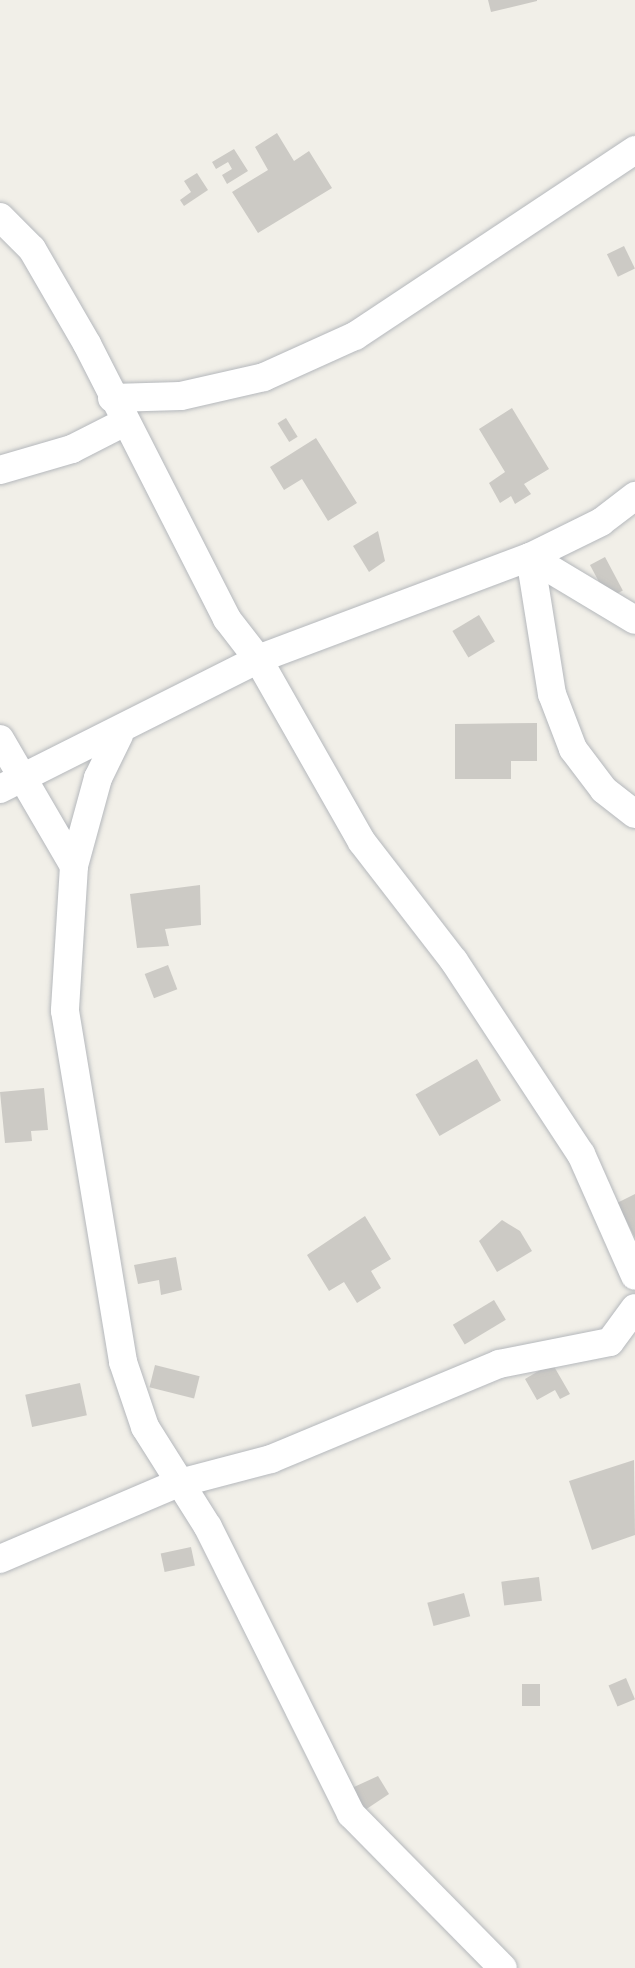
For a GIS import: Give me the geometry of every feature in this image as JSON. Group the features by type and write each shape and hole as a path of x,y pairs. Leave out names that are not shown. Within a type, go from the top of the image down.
{"street":[{"path":"112,398 181,396 264,377 355,335 635,150"},
{"path":"0,217 32,249 236,635 258,659 362,842 454,961 581,1154 635,1276"},
{"path":"0,470 72,449 123,424"},
{"path":"0,789 119,735 258,659 530,557 601,522 635,496"},
{"path":"530,557 635,620"},
{"path":"530,557 552,694 573,749 604,790 635,814"},
{"path":"119,735 98,778 74,866 65,1012 123,1362 145,1427 176,1484 208,1527 351,1814 503,1968"},
{"path":"0,740 26,776 74,866"},
{"path":"0,1559 176,1484 271,1459 499,1364 610,1342 635,1308"}],"building":[{"path":"488,0 537,0 537,1 491,12"},
{"path":"277,133 294,161 309,151 332,188 258,233 232,192 268,170 255,147"},
{"path":"234,149 248,171 227,184 222,175 232,169 228,162 216,169 212,162"},
{"path":"197,173 208,190 184,206 180,200 191,192 184,181"},
{"path":"624,246 635,268 618,277 607,254"},
{"path":"512,408 549,469 524,484 531,494 515,504 511,496 500,503 489,483 505,472 479,429"},
{"path":"286,418 298,437 289,442 278,423"},
{"path":"316,438 357,503 328,521 302,479 284,490 270,467"},
{"path":"378,531 385,561 369,572 353,546"},
{"path":"605,557 623,591 608,599 590,565"},
{"path":"479,615 495,642 468,658 452,631"},
{"path":"537,723 537,761 511,761 511,779 455,779 455,724"},
{"path":"200,885 201,925 165,929 169,946 137,948 130,894"},
{"path":"168,965 177,989 154,998 145,974"},
{"path":"477,1059 501,1101 440,1136 416,1094"},
{"path":"44,1088 48,1130 31,1131 32,1141 5,1143 0,1092"},
{"path":"635,1194 635,1238 617,1203"},
{"path":"365,1216 391,1259 371,1271 381,1288 357,1303 344,1282 329,1291 307,1255"},
{"path":"502,1220 520,1231 532,1251 497,1272 479,1241"},
{"path":"176,1257 182,1290 161,1295 159,1280 138,1284 134,1265"},
{"path":"494,1300 506,1320 465,1344 453,1325"},
{"path":"552,1363 570,1394 560,1399 555,1390 537,1400 525,1379"},
{"path":"155,1365 200,1376 194,1398 149,1387"},
{"path":"80,1383 87,1415 32,1427 25,1395"},
{"path":"634,1460 635,1535 592,1550 569,1481"},
{"path":"191,1547 195,1566 165,1572 161,1553"},
{"path":"539,1577 542,1601 504,1605 501,1582"},
{"path":"464,1593 470,1616 434,1626 427,1603"},
{"path":"626,1678 635,1699 617,1707 609,1685"},
{"path":"522,1684 540,1684 540,1706 522,1706"},
{"path":"378,1776 389,1794 356,1816 341,1793"}]}
